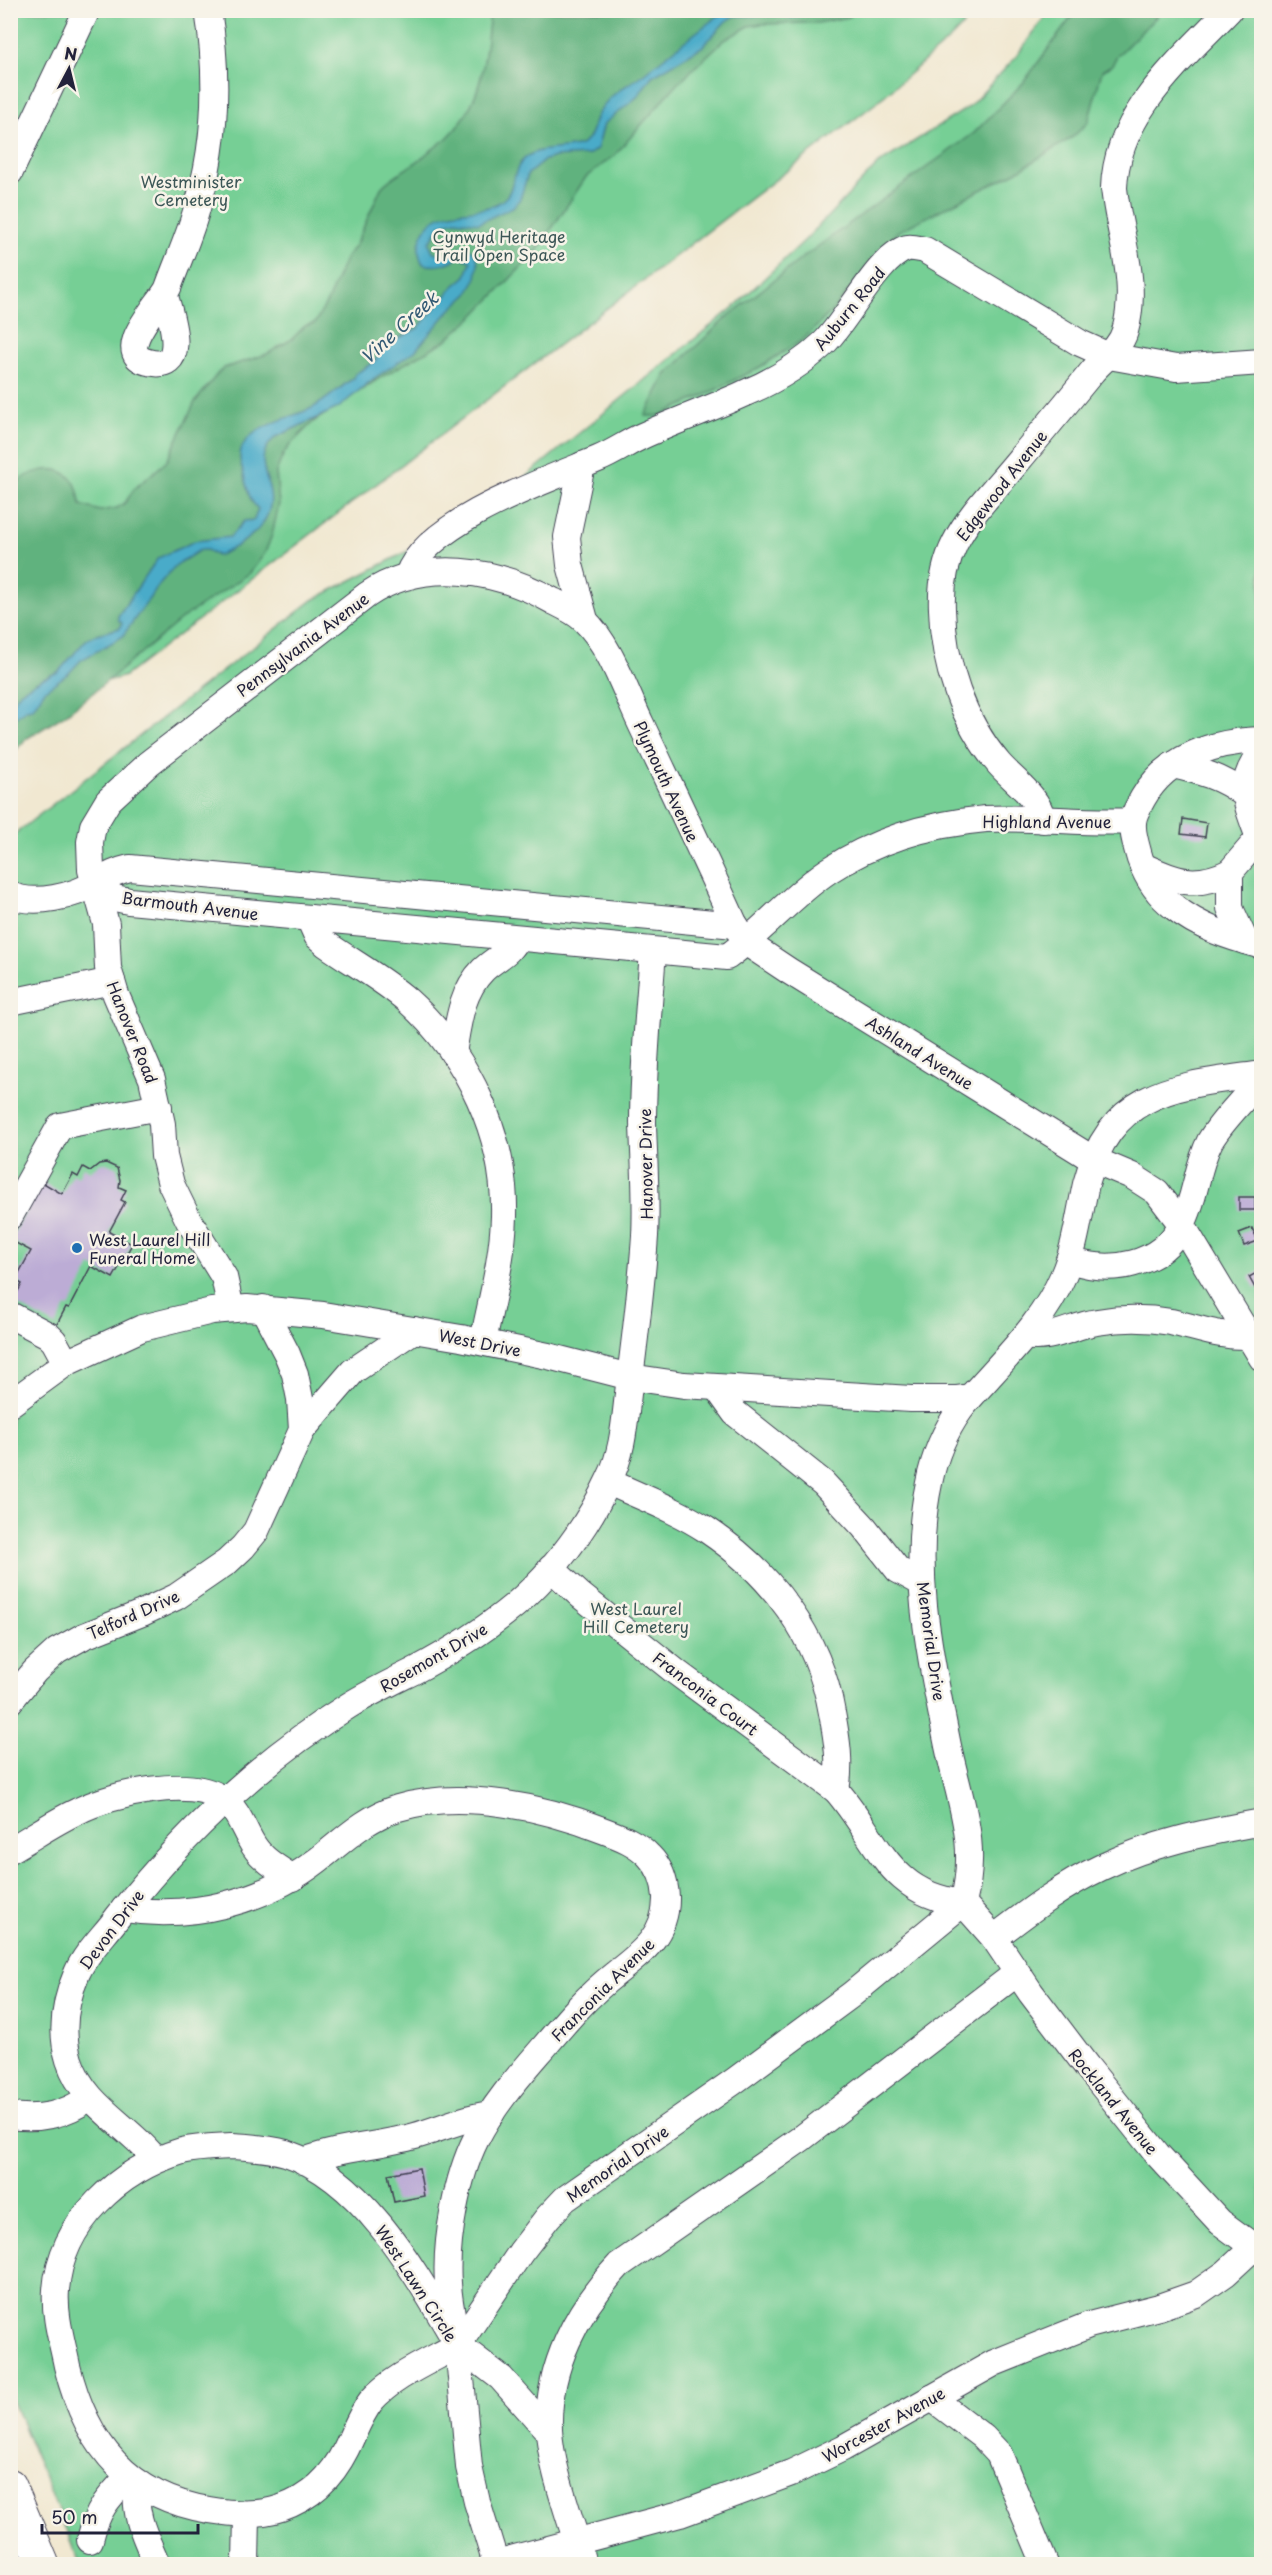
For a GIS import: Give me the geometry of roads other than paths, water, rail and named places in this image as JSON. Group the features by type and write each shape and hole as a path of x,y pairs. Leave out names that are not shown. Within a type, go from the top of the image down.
{"main road":[{"path":"10,2485 43,2565"}],"lane":[{"path":"10,172 87,10"},
{"path":"165,296 196,214 204,185 213,131 214,74 208,10"},
{"name":"Edgewood Avenue","path":"1043,820 1037,803 988,750 962,703 946,648 943,628 945,572 954,544 972,517 1124,335 1130,303 1128,264 1114,188 1114,172 1122,141 1152,93 1229,10"},
{"name":"Auburn Road","path":"582,465 645,435 747,392 790,369 825,342 884,264 906,249 925,250 1080,343 1108,356 1176,368 1262,362"},
{"path":"408,575 419,554 454,527 525,488 582,465"},
{"name":"Plymouth Avenue","path":"582,465 567,537 570,565 585,620 603,646 618,674 741,934"},
{"name":"Plymouth Avenue","path":"408,575 455,571 503,579 548,598 585,620"},
{"name":"Pennsylvania Avenue","path":"96,884 89,855 93,826 108,801 127,782 171,744 367,595 380,586 408,575"},
{"path":"1253,943 1218,933 1173,907 1158,893 1143,866 1132,821 1146,794 1158,778 1173,765 1211,746 1262,740"},
{"path":"1244,794 1252,764 1262,752"},
{"path":"1143,866 1185,882 1215,879 1230,872 1260,838 1244,794 1213,775 1173,765"},
{"name":"Highland Avenue","path":"741,934 851,857 875,845 920,830 987,819 1132,821"},
{"name":"Barmouth Avenue","path":"130,868 741,934 727,957 129,901 116,898 96,884 106,876 130,868"},
{"path":"1230,872 1230,908 1253,943"},
{"path":"10,895 19,899 36,901 54,899 96,884"},
{"name":"Hanover Road","path":"96,884 106,924 106,957 112,981 148,1068 159,1107 164,1156 171,1184 189,1221 225,1277 231,1310"},
{"path":"309,918 317,936 407,1000 438,1032 477,1094 492,1132 504,1200 500,1258 483,1342"},
{"name":"Ashland Avenue","path":"741,934 789,971 1094,1160 1144,1182 1157,1192 1182,1225 1262,1358"},
{"path":"453,1053 462,1009 473,983 482,971 509,949 516,938"},
{"name":"Hanover Drive","path":"630,1377 645,1238 643,1121 653,951"},
{"path":"10,1002 112,981"},
{"path":"1069,1260 1094,1267 1117,1267 1143,1262 1158,1252 1182,1225 1197,1173 1211,1140 1262,1075"},
{"name":"Memorial Drive","path":"458,2345 521,2252 565,2199 733,2082 851,1995 963,1903 969,1877 970,1840 948,1747 926,1624 922,1583 923,1525 929,1482 942,1443 970,1397 1025,1336 1056,1291 1069,1260 1094,1160 1116,1121 1140,1103 1182,1086 1262,1075"},
{"path":"10,1216 60,1126 159,1107"},
{"path":"1056,1291 1066,1309 1081,1326"},
{"name":"West Drive","path":"10,1404 66,1363 142,1329 189,1316 263,1308 323,1315 483,1342 630,1377 717,1388 911,1399 970,1397"},
{"name":"Telford Drive","path":"263,1308 295,1374 302,1430"},
{"path":"10,1315 48,1335 54,1341 66,1363"},
{"path":"1025,1336 1047,1338 1081,1326 1108,1320 1150,1320 1169,1322 1224,1336 1248,1336"},
{"name":"Telford Drive","path":"10,1701 35,1671 57,1651 84,1636 176,1597 227,1562 256,1531 302,1430 353,1371 414,1330"},
{"name":"Rosemont Drive","path":"225,1800 246,1779 267,1763 351,1704 471,1638 515,1604 551,1569 587,1520 617,1464 630,1377"},
{"path":"717,1388 735,1413 823,1483 864,1527 898,1570 922,1583"},
{"path":"609,1482 672,1511 708,1531 754,1569 790,1610 815,1652 828,1690 838,1756 836,1790"},
{"name":"Franconia Court","path":"551,1569 676,1672 836,1790 848,1803 873,1844 914,1888 944,1901 963,1903"},
{"path":"10,1850 56,1822 105,1800 166,1789 189,1789 213,1794 225,1800 235,1811 255,1849 293,1878"},
{"name":"Devon Drive","path":"156,2160 141,2141 99,2109 79,2084 65,2044 66,2009 79,1969 168,1858 225,1800"},
{"name":"Franconia Avenue","path":"124,1910 161,1913 216,1906 269,1891 293,1878 359,1826 382,1814 426,1802 451,1801 525,1807 573,1819 638,1846 656,1863 664,1880 666,1908 660,1929 652,1942 602,1984 575,2011 525,2069 491,2114 476,2139 458,2192 451,2232 447,2282 458,2345"},
{"path":"963,1903 994,1938 1073,1882 1126,1857 1187,1837 1262,1822"},
{"name":"Rockland Avenue","path":"994,1938 1017,1973 1088,2068 1163,2162 1220,2222 1257,2250"},
{"path":"580,2553 557,2471 549,2432 553,2388 569,2334 583,2308 618,2265 811,2131 1017,1973"},
{"path":"10,2116 51,2116 68,2111 89,2098"},
{"path":"304,2161 332,2151 415,2136 477,2116 491,2114"},
{"name":"West Lawn Circle","path":"231,2146 284,2153 304,2161 329,2176 354,2196 375,2219 436,2307 458,2345 394,2382 372,2400 363,2412 338,2465 326,2480 310,2493 280,2508 247,2514 193,2508 166,2499 133,2480 99,2444 79,2406 59,2331 56,2290 64,2252 80,2222 109,2191 131,2174 156,2160 184,2151 231,2146"},
{"name":"Worcester Avenue","path":"496,2564 580,2553 758,2486 835,2452 975,2372 1089,2325 1159,2307 1196,2294 1257,2250"},
{"path":"458,2345 501,2378 549,2432"},
{"path":"458,2345 469,2467 496,2564"},
{"path":"932,2398 983,2437 999,2454 1045,2565"},
{"path":"90,2540 96,2515 103,2504 133,2480"},
{"path":"133,2480 138,2516 158,2565"},
{"path":"246,2565 247,2514"}],"water":[{"path":"734,10 813,11 792,18 781,15 734,16 725,22 702,47 652,76 637,97 604,124 597,149 588,155 555,157 545,160 528,174 520,199 513,207 479,223 456,220 440,226 429,243 433,252 447,256 463,246 472,250 477,257 476,278 468,294 448,312 415,351 373,379 338,408 276,437 268,446 263,462 271,497 270,506 263,523 250,537 218,556 207,550 200,550 176,565 161,582 122,637 81,660 69,673 45,690 33,708 26,709 11,721 11,704 21,691 58,672 86,640 97,634 120,628 122,623 118,616 158,558 195,541 230,537 244,521 254,520 258,509 249,494 240,460 242,447 248,439 267,425 312,408 354,378 355,374 374,362 384,346 418,328 454,286 466,276 471,261 460,257 442,265 433,266 423,264 421,261 419,244 421,238 436,218 445,214 489,207 500,202 509,193 519,165 529,155 580,145 590,135 599,112 612,96 718,16"}],"place":[{"name":"West Laurel Hill Funeral Home","path":"77,1248"}],"park label":[{"name":"Westminister Cemetery","path":"191,190"},
{"name":"Cynwyd Heritage Trail Open Space","path":"499,245"},
{"name":"West Laurel Hill Cemetery","path":"636,1617"}],"water label":[{"name":"Vine Creek","path":"399,327"}]}
